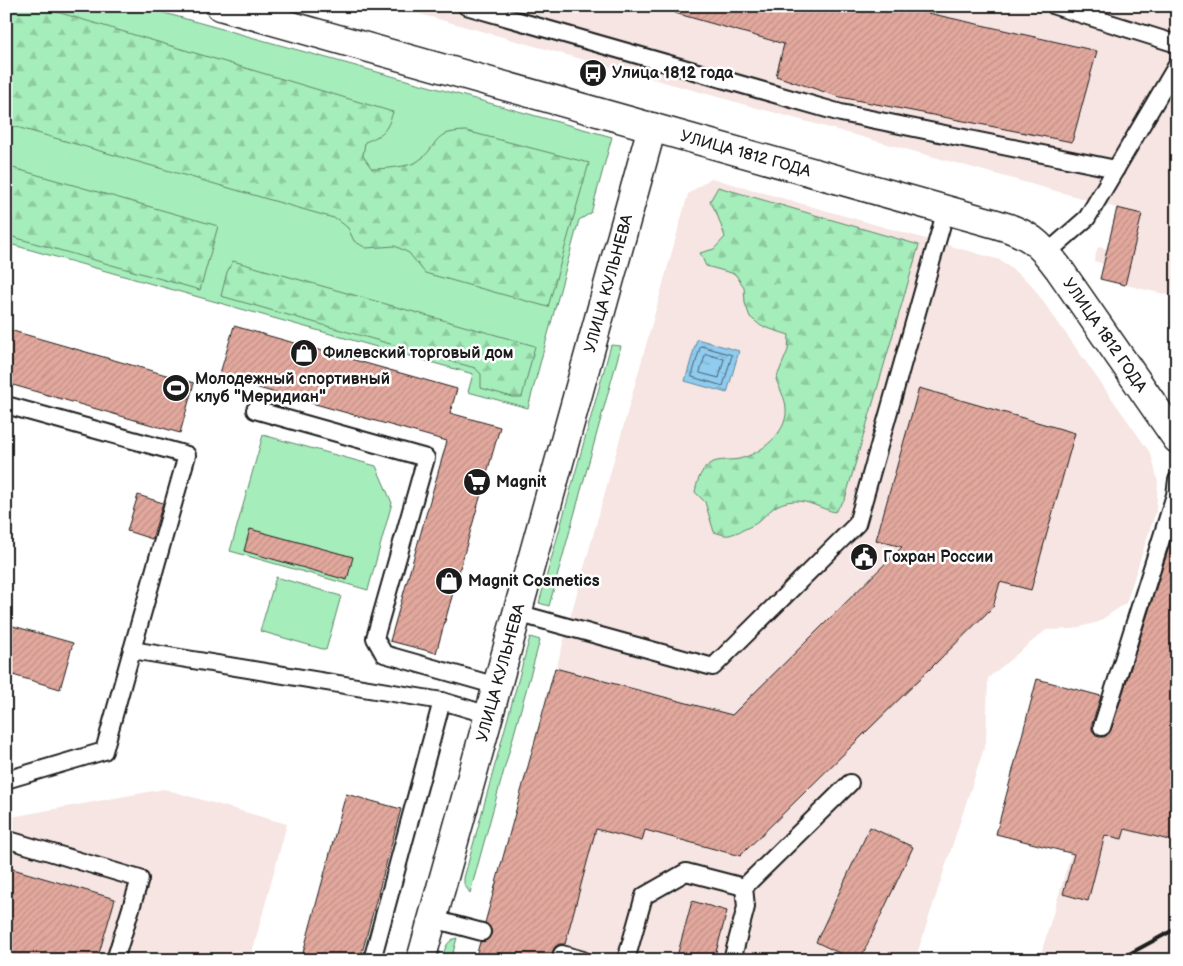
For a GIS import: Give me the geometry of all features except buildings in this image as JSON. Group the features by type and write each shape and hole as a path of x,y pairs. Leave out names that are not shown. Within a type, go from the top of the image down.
{"street":[{"name":"УЛИЦА 1812 ГОДА","path":"220,6 946,210 1028,235 1047,252 1177,439"},
{"name":"УЛИЦА КУЛЬНЕВА","path":"421,960 652,127"}],"lane":[{"path":"466,6 841,113 1116,169"},
{"path":"1055,6 1177,44"},
{"path":"1047,252 1087,218 1177,65"},
{"path":"517,614 713,667 857,524 946,210"},
{"path":"6,405 187,456 104,751 6,780"},
{"path":"255,410 426,458 375,638 384,654 497,686"},
{"path":"1102,727 1175,495 1177,480"},
{"path":"132,650 442,702 489,714"},
{"path":"372,960 442,702"},
{"path":"744,887 850,783"},
{"path":"6,840 140,879 116,960"},
{"path":"626,960 644,896 686,872 744,887"},
{"path":"732,960 746,907 744,887"},
{"path":"433,919 482,932"},
{"path":"562,954 584,960"}],"shaded area":[{"path":"391,6 1177,6 1177,297 1100,279 1104,264 1094,261 1098,247 1107,249 1117,208"},
{"name":"Гохран России","path":"711,178 1000,260 1030,283 1151,454 1158,482 1156,511 1126,603 1098,622 1073,629 1046,630 988,678 986,742 915,960 475,960 688,194"},
{"path":"1135,643 1177,654 1177,960 1039,960"},
{"path":"164,789 287,824 250,960 6,960 6,818"}],"green space":[{"path":"6,6 139,6 612,137 591,213 579,220 528,408 468,392 473,374 6,243"},
{"path":"6,6 37,6 393,112 384,132 365,142 363,156 372,169 414,163 425,155 441,137 454,132 466,131 589,163 548,307 425,273 409,253 395,246 366,248 354,241 348,228 337,219 6,124"},
{"path":"6,166 218,226 200,290 6,235"},
{"path":"718,187 919,245 845,499 835,512 799,501 782,503 773,508 756,524 727,535 714,532 705,502 695,492 698,482 709,464 747,456 764,447 778,434 785,418 786,405 776,379 788,350 789,335 761,326 750,317 745,303 744,287 735,274 706,266 700,253 714,249 725,237 710,201"},
{"path":"233,261 535,346 522,397 512,397 481,388 481,374 475,368 221,296 227,272"},
{"path":"611,345 621,346 549,606 539,603"},
{"path":"263,435 376,466 392,503 368,590 230,551"},
{"path":"276,577 341,596 326,650 260,631"},
{"path":"530,637 540,640 470,893 464,884 464,878"},
{"path":"457,938 451,960 442,960 448,943"}],"water":[{"path":"697,339 739,351 727,393 685,381"}],"railway":[{"path":"1118,960 1177,928"},
{"path":"1163,960 1177,953"}],"place":[{"name":"Улица 1812 года","path":"593,73"},
{"name":"Филевский торговый дом","path":"304,353"},
{"name":"Молодежный спортивный клуб \"Меридиан\"","path":"176,388"},
{"name":"Magnit","path":"477,482"},
{"name":"Гохран России","path":"864,557"},
{"name":"Magnit Cosmetics","path":"449,581"}]}
